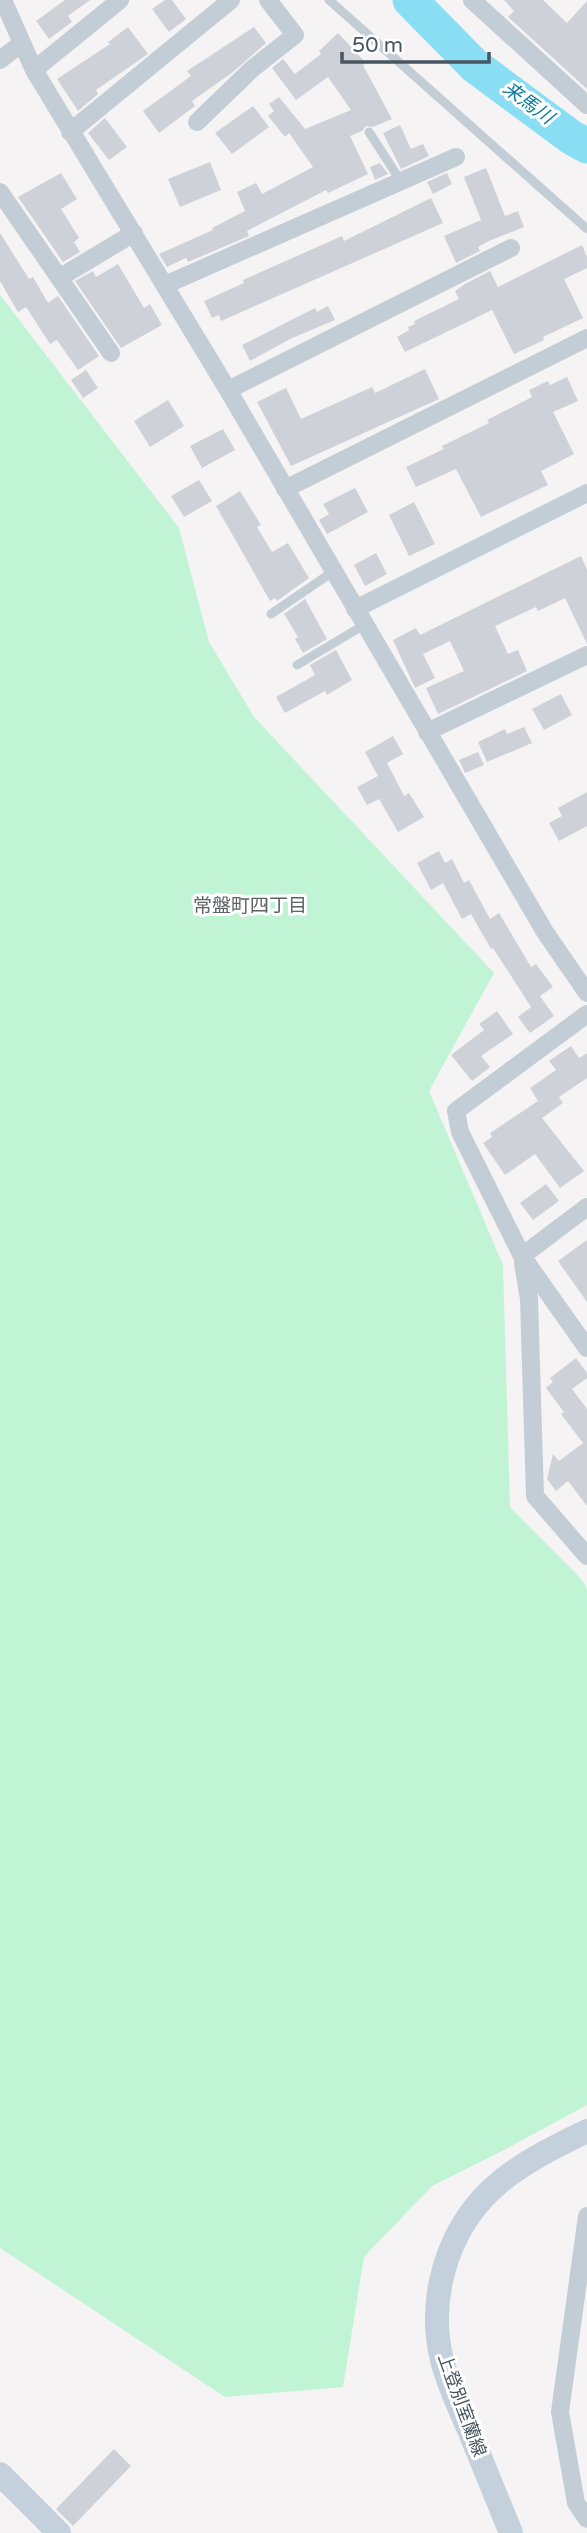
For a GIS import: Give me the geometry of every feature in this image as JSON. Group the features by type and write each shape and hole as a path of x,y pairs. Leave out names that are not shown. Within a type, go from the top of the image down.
{"main road":[{"name":"上登別室蘭線","path":"511,2533 442,2359 437,2323 440,2286 448,2255 470,2212 493,2188 518,2169 587,2131"},
{"path":"0,2474 59,2533"}],"street":[{"path":"3,0 34,70 228,390 545,932 587,993"},
{"path":"34,70 120,0"},
{"path":"71,132 231,0"},
{"path":"197,122 253,69 295,35 268,0"},
{"path":"472,0 587,106"},
{"path":"0,60 22,43"},
{"path":"164,285 456,157"},
{"path":"0,192 111,353"},
{"path":"59,278 134,233"},
{"path":"228,390 511,248"},
{"path":"285,489 587,338"},
{"path":"359,617 587,493"},
{"path":"427,732 587,655"},
{"path":"587,1014 456,1111 460,1132 522,1256 587,1348"},
{"path":"522,1256 587,1208"},
{"path":"522,1256 529,1299 536,1496 587,1556"},
{"path":"587,2216 560,2412 576,2503 587,2519"}],"lane":[{"path":"329,0 587,229"},
{"path":"369,132 400,180"},
{"path":"271,614 334,571"},
{"path":"297,665 359,617"}],"green space":[{"path":"0,295 179,528 209,642 254,717 494,973 429,1091 503,1265 510,1507 583,1581 587,1589 587,2105 432,2186 364,2257 343,2387 225,2397 0,2248"}],"building":[{"path":"65,0 90,0 68,16 72,22 49,39 36,21"},
{"path":"165,0 172,0 186,19 169,32 152,9"},
{"path":"504,0 543,0 567,23 587,1 587,89 508,17 514,11"},
{"path":"128,27 148,54 96,90 98,94 78,111 57,79 110,44 108,42"},
{"path":"254,27 266,43 233,72 192,101 195,106 159,133 143,111 191,76 187,71"},
{"path":"338,33 366,63 363,65 392,119 373,127 366,126 362,131 350,136 368,174 328,193 326,190 247,231 249,236 188,262 186,258 167,267 159,254 213,230 212,228 245,211 237,192 256,183 262,194 313,167 289,133 285,137 268,116 274,111 269,104 279,97 305,129 351,110 328,77 296,100 272,68 283,59 295,74 321,54 319,51"},
{"path":"253,106 269,127 232,154 215,133"},
{"path":"105,118 127,147 109,160 88,133"},
{"path":"400,125 411,149 423,144 429,156 401,169 383,133"},
{"path":"210,162 221,190 180,207 168,179"},
{"path":"380,163 388,174 375,180 370,167"},
{"path":"486,168 505,216 518,211 524,227 489,241 478,247 480,251 456,263 444,236 481,220 464,177"},
{"path":"61,173 77,199 61,209 79,238 74,242 80,252 63,262 18,197"},
{"path":"447,173 452,184 433,194 427,182"},
{"path":"431,198 443,223 221,321 219,315 212,318 204,301 244,283 243,280 342,236 344,241"},
{"path":"0,233 29,279 33,277 48,303 58,296 99,356 78,370 57,340 50,344 26,307 18,312 0,281"},
{"path":"582,245 587,257 587,268 564,279 583,318 514,354 492,310 405,352 397,337 409,330 408,327 415,324 414,321 459,299 455,291 465,284 490,271 498,287"},
{"path":"118,264 144,308 150,304 162,325 121,348 75,281 93,271 96,277"},
{"path":"328,306 335,320 290,339 250,361 242,345 315,308 317,312"},
{"path":"425,369 439,399 291,466 257,402 286,388 301,419 372,387 375,393"},
{"path":"86,370 98,388 83,398 71,380"},
{"path":"567,377 578,401 553,412 574,454 541,471 548,485 481,517 456,469 416,487 406,467 444,449 442,446 489,423 487,420 532,397 529,390 548,381 550,385"},
{"path":"168,400 184,426 150,447 134,421"},
{"path":"223,429 235,450 202,468 190,446"},
{"path":"199,480 212,501 184,517 171,496"},
{"path":"355,488 368,512 327,534 319,520 329,514 323,504"},
{"path":"240,491 261,525 257,527 272,552 288,543 309,578 277,601 275,598 270,601 216,506"},
{"path":"414,502 435,544 409,556 389,515"},
{"path":"376,553 387,574 365,586 354,565"},
{"path":"581,556 587,570 587,644 565,598 538,611 536,607 495,626 508,654 518,650 527,671 438,714 426,688 464,671 450,641 423,654 435,678 415,688 393,640 416,628 420,635"},
{"path":"305,599 327,639 303,653 295,639 298,637 284,614"},
{"path":"336,650 352,680 327,695 325,691 285,713 276,697 315,675 310,665"},
{"path":"561,694 572,715 544,730 532,709"},
{"path":"524,727 532,743 487,762 478,742 505,729 507,734"},
{"path":"393,736 403,754 387,763 404,796 409,793 424,817 398,832 379,799 367,805 357,787 378,776 365,752"},
{"path":"478,752 484,765 465,773 459,760"},
{"path":"587,792 587,826 559,841 549,823 562,816 558,808"},
{"path":"439,851 445,863 452,859 464,883 469,880 490,919 499,913 531,967 536,964 553,987 540,996 554,1016 530,1033 518,1017 531,1007 493,948 491,949 471,914 462,919 443,883 431,890 417,863"},
{"path":"497,1011 513,1034 481,1056 490,1067 472,1081 451,1055 484,1030 479,1024"},
{"path":"571,1046 579,1058 587,1053 587,1078 559,1097 563,1103 542,1118 584,1171 560,1188 535,1154 505,1175 483,1143 492,1137 490,1133 538,1101 530,1088 556,1070 549,1061"},
{"path":"546,1184 559,1201 533,1220 520,1203"},
{"path":"587,1240 587,1302 558,1261"},
{"path":"576,1358 587,1373 587,1378 572,1389 587,1409 587,1506 568,1481 556,1491 547,1479 553,1454 559,1461 583,1443 546,1388 553,1382 550,1378"},
{"path":"114,2449 131,2466 73,2526 56,2509"}],"waterway":[{"name":"来馬川","path":"410,0 475,66 587,146"}],"district":[{"name":"常盤町四丁目","path":"250,906"}]}
